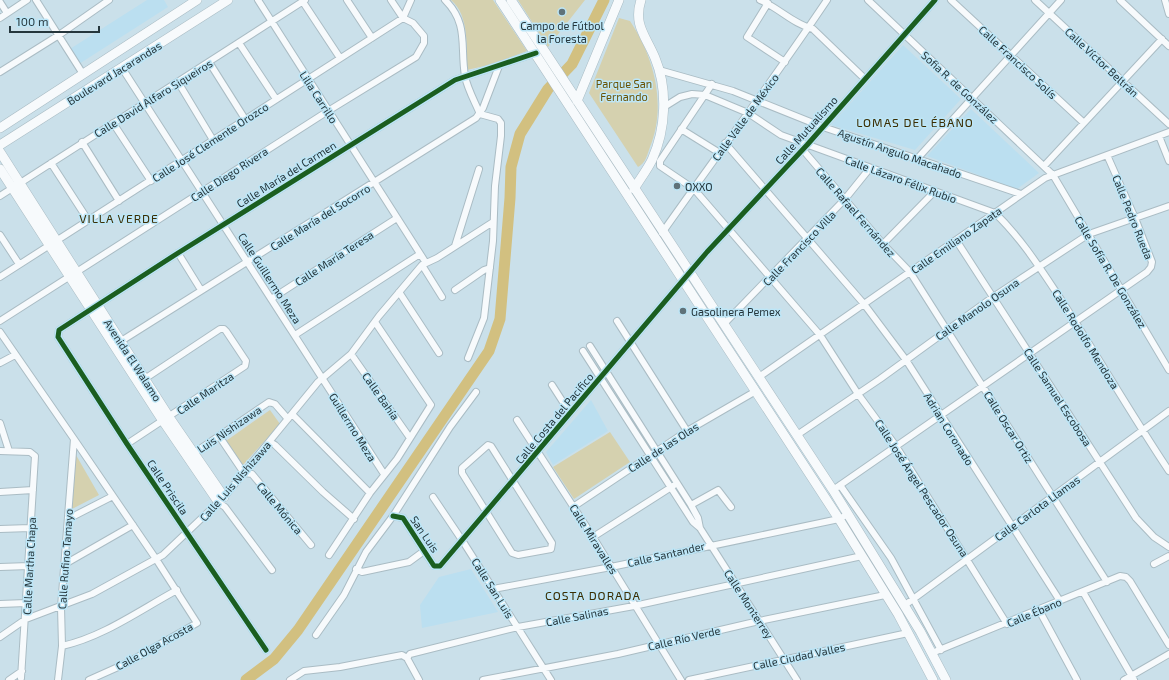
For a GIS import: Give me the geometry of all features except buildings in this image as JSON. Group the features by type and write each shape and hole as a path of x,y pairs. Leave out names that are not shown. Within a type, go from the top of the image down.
{"main road":[{"name":"Boulevard Jacarandas","path":"0,128 197,0"},
{"name":"Boulevard Jacarandas","path":"0,145 228,0"},
{"path":"500,0 839,519 886,595 934,680"},
{"path":"511,0 554,64 662,233 690,272 759,378 797,434 837,487 848,514 905,606 936,651 946,680"},
{"path":"577,101 619,0"},
{"path":"634,189 651,161 658,144 664,107 659,70 638,19 641,0"},
{"name":"Avenida El Walamo","path":"0,152 16,186 166,419 223,502"},
{"name":"Avenida El Walamo","path":"0,169 16,186"}],"street":[{"path":"0,18 27,0"},
{"path":"36,0 83,74"},
{"path":"95,8 99,0"},
{"path":"0,72 59,35 95,8 109,0"},
{"name":"Lilia Carrillo","path":"258,0 420,254 442,297"},
{"path":"347,0 372,38"},
{"path":"391,0 403,18"},
{"path":"403,18 411,0"},
{"path":"446,0 457,13 462,25 465,77 480,114 498,120 501,123 493,222 494,241 484,318 468,358"},
{"path":"760,0 768,3 803,26 813,28 865,79"},
{"name":"Calle Valle de México","path":"662,233 694,189 718,152 758,101 827,0"},
{"name":"Sofia R. de González","path":"868,0 1053,175"},
{"name":"Calle Mutualismo","path":"683,280 764,190 803,150 935,0"},
{"name":"Calle Francisco Solís","path":"951,0 1084,123"},
{"name":"Calle Víctor Beltrán","path":"1035,0 1169,124"},
{"path":"917,159 1061,0"},
{"path":"1120,0 1169,46"},
{"path":"1165,0 1169,14"},
{"path":"304,1 340,58"},
{"name":"Calle David Alfaro Siqueiros","path":"0,196 304,1"},
{"path":"0,2 7,13"},
{"path":"768,3 747,37 785,62"},
{"name":"Calle José Clemente Orozco","path":"0,277 403,18"},
{"name":"Calle Diego Rivera","path":"0,321 328,111 416,57 424,44 424,36 413,23 403,18"},
{"path":"1044,166 1162,39"},
{"path":"240,43 276,99"},
{"name":"Calle María del Carmen","path":"58,333 59,330 178,253 455,80 536,53"},
{"path":"210,62 245,119"},
{"path":"480,114 499,66"},
{"name":"Calle Guillermo Meza","path":"122,68 323,379"},
{"name":"Agustín Angulo Macahado","path":"659,70 712,84 823,127 1022,194"},
{"path":"178,82 213,140"},
{"path":"712,84 681,129 718,152"},
{"path":"664,107 680,97 692,94 705,95"},
{"name":"Calle Lázaro Félix Rubio","path":"705,95 748,113 781,135 995,213"},
{"path":"571,110 577,101"},
{"name":"Calle María del Socorro","path":"118,343 201,290 248,263 480,114"},
{"path":"113,123 151,181"},
{"name":"Calle José Ángel Pescador Osuna","path":"681,129 660,161 660,166 694,189 820,335 858,394 896,446 968,559 1007,624"},
{"name":"Calle Emiliano Zapata","path":"759,378 1045,178 1169,132"},
{"path":"1159,136 1169,161"},
{"path":"82,142 119,200"},
{"name":"Adrian Coronado","path":"725,143 864,304 906,360 1060,601"},
{"name":"Calle Rafael Fernández","path":"803,150 883,244 910,272"},
{"name":"Calle Pedro Rueda","path":"1107,155 1135,218 1152,262 1151,267 1122,291"},
{"path":"51,163 88,220"},
{"name":"Calle Francisco Villa","path":"724,324 845,199 870,168"},
{"path":"455,246 479,169"},
{"name":"Calle Sofía R. De González","path":"1053,175 1169,370"},
{"path":"883,244 935,191"},
{"name":"Calle Manolo Osuna","path":"797,434 858,394 993,297 1089,234 1169,206"},
{"name":"Calle Rodolfo Mendoza","path":"995,213 1040,266 1077,322 1142,431 1169,471"},
{"name":"Calle María Teresa","path":"271,298 397,218"},
{"path":"424,264 437,258 493,222"},
{"path":"0,235 19,264"},
{"name":"Calle Samuel Escobosa","path":"956,240 1136,518 1154,537 1169,547"},
{"path":"178,253 201,290"},
{"path":"295,335 420,254"},
{"name":"Calle Luis Nishizawa","path":"0,637 26,619 92,594 156,559 223,502 244,473 318,382 351,354 399,292 424,264"},
{"path":"455,290 484,270 490,268"},
{"name":"Calle Oscar Ortiz","path":"910,272 1107,582"},
{"name":"Calle Costa del Pacifico","path":"437,567 513,483 537,452 683,280"},
{"path":"936,651 913,600 891,558 837,487 1122,291"},
{"path":"399,292 439,353"},
{"path":"617,321 687,431"},
{"path":"329,555 431,405 375,322"},
{"name":"Calle Maritza","path":"127,444 247,364 224,329 142,381"},
{"path":"0,332 15,356 74,439 177,590 96,635 62,646"},
{"name":"Calle Priscila","path":"58,333 58,336 186,534 227,590 266,650"},
{"name":"Calle Monterrey","path":"590,346 691,506 698,518 700,528"},
{"name":"Calle Monterrey","path":"583,351 670,488 693,522 700,528 797,680"},
{"name":"Calle Bahía","path":"351,354 410,438"},
{"path":"0,363 15,356"},
{"name":"Guillermo Meza","path":"323,379 384,474"},
{"path":"552,385 570,413"},
{"name":"Calle de las Olas","path":"573,507 657,450 756,391"},
{"path":"316,635 344,595 356,569 393,516 450,427 476,392"},
{"name":"Luis Nishizawa","path":"190,455 269,402 290,416 370,493"},
{"name":"Calle Carlota Llamas","path":"905,606 1169,411"},
{"name":"Calle Miravalles","path":"517,420 612,567 634,606 681,680"},
{"path":"0,423 9,451 0,451"},
{"name":"Calle Mónica","path":"219,436 244,473 252,474 312,545"},
{"name":"Calle Rufino Tamayo","path":"58,680 62,646 61,607 74,439"},
{"path":"270,442 354,519"},
{"path":"488,445 552,543 552,547 550,549 515,555 487,512 461,470 488,445"},
{"name":"Calle Martha Chapa","path":"9,451 30,452 34,454 26,619 21,678"},
{"path":"593,537 677,483"},
{"path":"0,492 33,490"},
{"path":"691,506 718,490 730,507"},
{"path":"68,519 113,496"},
{"name":"Calle San Luis","path":"433,497 518,627 550,680"},
{"name":"Avenida El Walamo","path":"223,502 272,570"},
{"name":"Calle Santander","path":"493,589 612,567 710,544 839,519 848,514"},
{"name":"San Luis","path":"393,516 403,518 434,566 437,567"},
{"path":"65,564 133,526"},
{"path":"0,529 30,528"},
{"path":"356,569 362,572 409,562 424,551"},
{"name":"Calle Salinas","path":"290,680 304,671 340,667 396,656 407,658 410,654 518,627 634,606 862,556"},
{"path":"1154,564 1169,556"},
{"path":"0,567 29,566"},
{"name":"Calle Ébano","path":"936,651 1007,624 1120,576 1126,577 1133,586 1169,645"},
{"name":"Calle Olga Acosta","path":"90,680 127,663 194,626 197,622 177,590"},
{"path":"1083,592 1133,678"},
{"name":"Calle Río Verde","path":"483,680 886,595"},
{"path":"0,604 26,603"},
{"path":"1039,610 1077,680"},
{"name":"Calle Ciudad Valles","path":"689,680 908,633"},
{"path":"1124,680 1133,678 1169,654"},
{"path":"407,658 419,680"},
{"path":"9,680 22,671"}],"shaded area":[{"path":"147,0 164,0 168,7 79,64 70,49"},
{"path":"903,45 961,99 915,150 831,125"},
{"path":"971,109 1039,173 1017,189 927,156"},
{"path":"591,400 608,431 553,465 546,452"},
{"path":"471,569 498,612 422,628 420,605 439,577"}],"green space":[{"path":"451,0 493,0 527,51 493,64 467,70 467,42 464,23 457,7"},
{"path":"518,0 585,0 548,47"},
{"name":"Parque San Fernando","path":"619,18 630,21 638,35 646,50 655,82 657,115 655,131 646,158 638,167 589,93"},
{"path":"270,410 280,424 243,465 226,441"},
{"path":"610,432 630,462 574,499 553,467"},
{"path":"76,455 99,495 72,509"}],"waterway":[{"path":"246,680 274,659 298,630 489,351 500,319 510,198 511,167 520,134 548,89 572,64 604,0"}],"cycle path":[{"path":"393,516 403,518 434,566 440,566 707,252 807,145 935,0"},
{"path":"266,650 127,444 58,337 59,330 178,253 455,80 536,53"}],"place":[{"name":"Campo de Fútbol la Foresta","path":"562,12"},
{"name":"OXXO","path":"677,186"},
{"name":"Gasolinera Pemex","path":"683,311"}],"district":[{"name":"LOMAS DEL ÉBANO","path":"915,122"},
{"name":"VILLA VERDE","path":"119,218"},
{"name":"COSTA DORADA","path":"593,595"}]}
